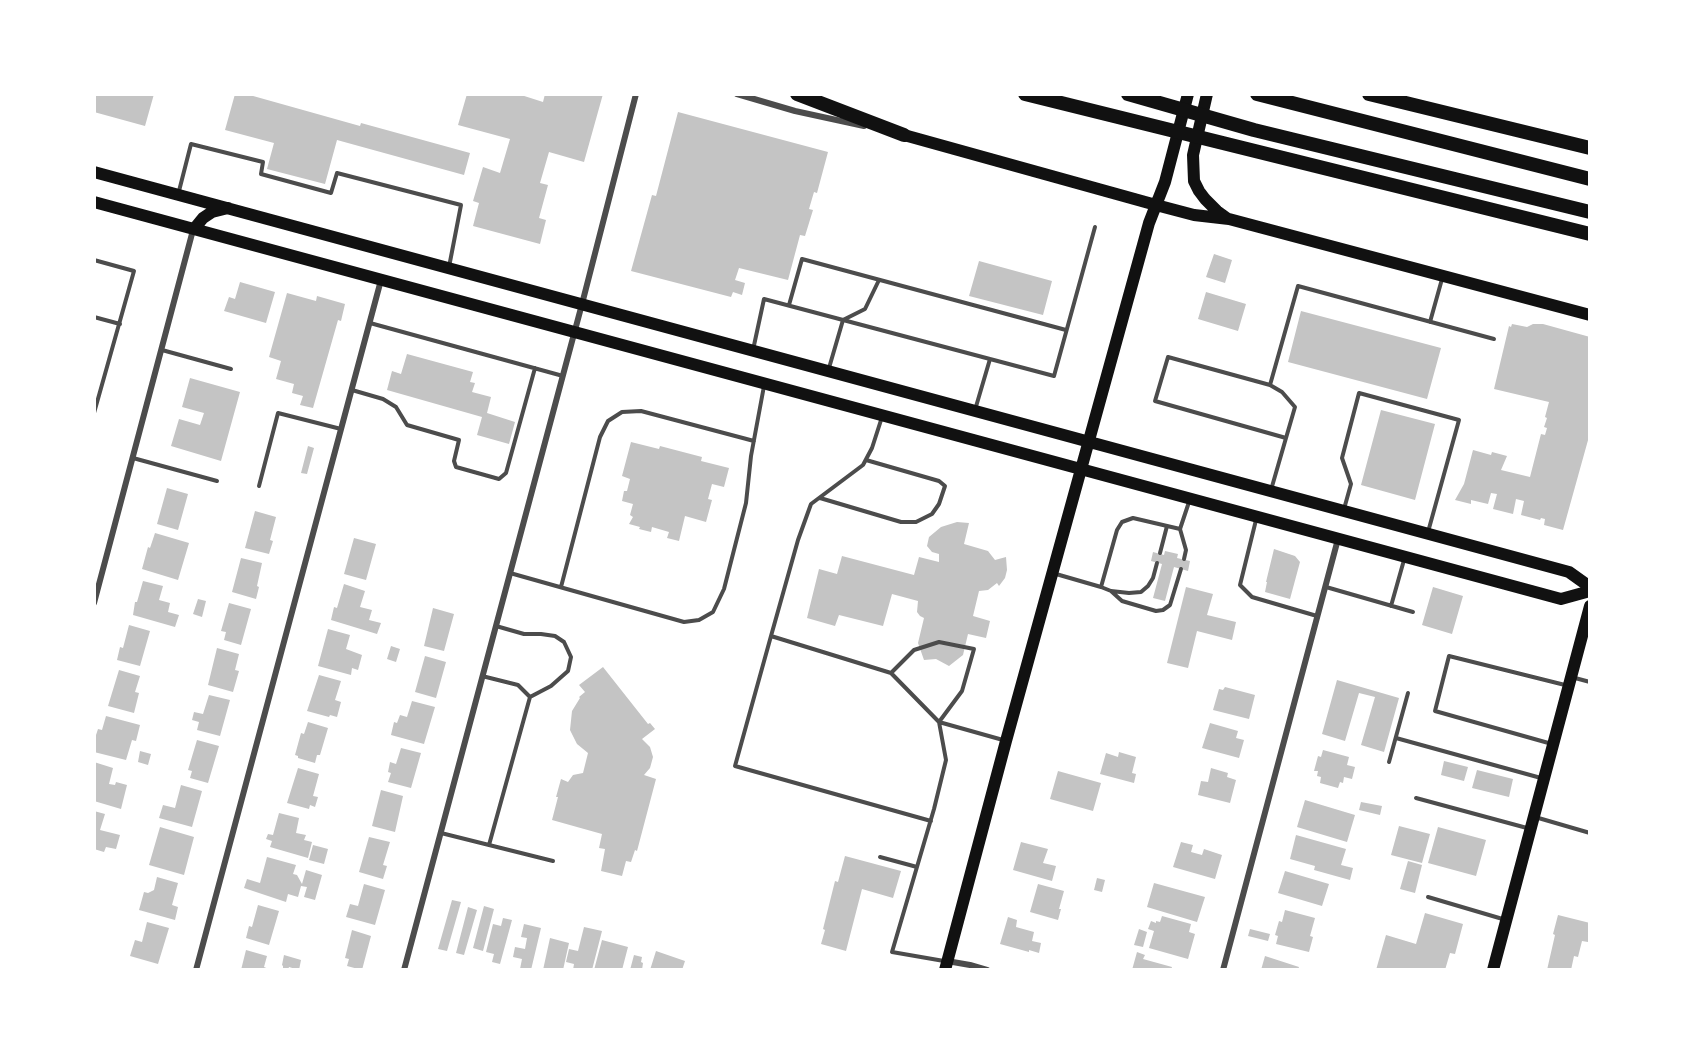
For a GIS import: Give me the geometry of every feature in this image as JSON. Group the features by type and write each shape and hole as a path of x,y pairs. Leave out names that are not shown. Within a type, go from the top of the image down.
{"highway":[{"path":"797,94 904,135"},
{"path":"1025,94 1590,234"},
{"path":"1369,94 1590,148"},
{"path":"1129,95 1254,130 1590,212"},
{"path":"1260,95 1590,179"}],"main road":[{"path":"946,965 1052,573 1149,224 1165,182 1188,94"},
{"path":"1208,94 1193,155 1194,181 1205,200 1229,219"},
{"path":"904,135 1194,215 1229,219 1590,315"},
{"path":"94,172 1569,572 1590,589"},
{"path":"94,202 1561,599 1590,589"},
{"path":"194,229 203,218 212,212 230,208"},
{"path":"1493,969 1590,606"}],"street":[{"path":"404,969 636,94"},
{"path":"737,94 795,111 904,135"},
{"path":"94,603 194,229"},
{"path":"196,969 381,279"},
{"path":"1223,969 1338,538"},
{"path":"946,965 970,965 987,969"}],"lane":[{"path":"178,195 191,144 263,162 261,174 331,193 336,174 461,205 449,268"},
{"path":"753,350 764,299 1054,376 1095,227"},
{"path":"789,305 802,259 1066,330"},
{"path":"94,260 134,272 94,413"},
{"path":"1430,322 1443,277"},
{"path":"829,371 843,320 865,309 879,280"},
{"path":"1270,385 1298,285 1494,339"},
{"path":"94,317 120,324"},
{"path":"369,323 563,376"},
{"path":"162,350 231,369"},
{"path":"1271,491 1286,438 1295,406 1282,392 1270,385 1168,357 1155,401 1286,438"},
{"path":"975,411 990,359"},
{"path":"351,390 383,399 396,407 407,425 459,440 454,461 456,467 500,479 506,473 536,368"},
{"path":"510,573 684,622 699,620 713,612 724,589 743,514 764,383"},
{"path":"1343,510 1351,484 1342,458 1359,393 1459,420 1427,533"},
{"path":"561,587 600,437 608,421 622,412 641,411 754,441"},
{"path":"259,486 278,413 341,429"},
{"path":"882,416 872,448 863,465 811,504 798,540 735,766 931,821"},
{"path":"133,458 217,481"},
{"path":"819,498 901,522 916,522 932,513 939,504 945,486 939,481 866,460"},
{"path":"1184,559 1186,550 1180,529 1190,498"},
{"path":"1257,517 1240,585 1252,597 1317,616"},
{"path":"1101,587 1117,530 1122,522 1133,518 1180,529"},
{"path":"1160,553 1167,526"},
{"path":"1391,606 1405,557"},
{"path":"1052,573 1111,591 1141,592 1153,578 1157,563"},
{"path":"1111,591 1122,601 1163,610 1170,605 1181,569"},
{"path":"1325,587 1413,612"},
{"path":"489,845 530,697 551,686 568,671 571,657 564,642 555,636 524,634 496,626"},
{"path":"771,636 891,673 939,722 1006,741"},
{"path":"891,673 914,650 939,642 974,649 962,691 939,722 946,760 931,821 892,952 946,965"},
{"path":"1553,744 1435,711 1449,656 1570,682 1590,682"},
{"path":"482,676 518,685 530,697"},
{"path":"1389,762 1408,693"},
{"path":"1396,738 1544,779"},
{"path":"1416,798 1531,830"},
{"path":"1534,817 1590,833"},
{"path":"440,833 553,861"},
{"path":"880,856 917,867"},
{"path":"1428,897 1506,920"}],"building":[{"path":"94,94 154,94 145,126 94,112"},
{"path":"235,94 246,94 360,126 361,123 470,153 464,175 337,140 325,184 267,169 274,143 225,130"},
{"path":"467,94 518,94 543,102 545,94 603,94 584,162 549,152 540,183 548,185 539,218 546,220 540,244 473,226 479,203 473,201 483,167 500,173 510,139 458,125"},
{"path":"678,112 828,152 817,193 814,192 809,209 813,210 805,236 800,235 788,280 739,268 735,280 745,283 742,295 733,292 731,297 631,271 652,195 656,196"},
{"path":"1214,254 1232,260 1225,283 1206,277"},
{"path":"979,261 1052,281 1043,315 969,296"},
{"path":"240,282 275,292 266,323 224,311 229,297 235,299"},
{"path":"1206,292 1246,304 1238,331 1198,319"},
{"path":"287,293 316,301 317,296 345,304 341,321 338,320 313,408 300,405 303,396 292,393 294,384 276,379 281,361 269,357"},
{"path":"1301,311 1441,348 1427,399 1288,362"},
{"path":"1512,324 1527,327 1533,324 1543,324 1590,337 1590,433 1563,530 1544,525 1545,519 1540,520 1521,515 1524,501 1516,499 1513,514 1493,509 1497,494 1491,493 1488,504 1471,500 1471,504 1455,500 1464,484 1473,450 1507,456 1501,470 1530,477 1541,434 1545,435 1547,428 1544,427 1547,418 1545,417 1549,402 1494,389 1509,326 1511,327"},
{"path":"407,354 473,372 470,382 475,383 472,392 491,397 487,413 515,422 509,444 477,435 482,417 387,390 392,371 401,374"},
{"path":"190,378 240,392 221,461 171,446 179,419 200,425 204,413 182,407"},
{"path":"1381,410 1435,424 1415,500 1361,485"},
{"path":"631,442 659,449 660,446 702,457 701,461 729,468 724,487 712,484 708,499 712,500 706,522 685,516 679,541 667,538 669,532 652,527 651,532 629,524 633,517 630,515 633,504 622,501 630,479 622,476"},
{"path":"308,446 314,448 307,474 301,473"},
{"path":"167,488 188,494 178,530 157,524"},
{"path":"255,511 276,517 269,554 245,548"},
{"path":"957,522 969,523 964,544 988,551 995,560 1006,557 1007,570 999,586 997,583 988,590 979,591 973,616 990,621 986,638 968,634 963,655 949,666 936,659 924,660 918,643 924,618 917,612 918,601 892,594 883,626 839,615 835,626 807,618 819,569 837,574 842,556 914,575 919,557 939,562 939,554 932,552 927,546 929,537 941,527"},
{"path":"155,533 189,543 178,580 142,569 148,547 150,548"},
{"path":"354,538 376,544 366,580 344,574"},
{"path":"1274,549 1295,556 1300,562 1290,599 1265,592"},
{"path":"1165,551 1178,554 1177,558 1190,561 1188,571 1174,567 1165,601 1153,598 1162,564 1151,561 1153,552 1164,555"},
{"path":"241,558 262,563 256,599 232,592"},
{"path":"143,581 163,586 159,600 170,603 168,612 179,615 175,627 133,615"},
{"path":"344,584 365,591 360,607 372,610 369,620 381,623 377,634 331,620"},
{"path":"1186,587 1213,594 1207,615 1236,622 1232,640 1197,631 1188,668 1167,663"},
{"path":"1433,587 1463,596 1452,634 1422,625"},
{"path":"198,599 206,601 202,617 193,614"},
{"path":"229,603 251,609 241,645 224,640 226,632 221,631"},
{"path":"433,608 454,614 444,651 424,646"},
{"path":"129,625 150,631 140,666 117,660"},
{"path":"328,629 350,635 346,649 362,655 358,670 352,668 351,675 318,666"},
{"path":"391,646 400,649 396,662 387,659"},
{"path":"217,648 239,654 235,670 239,671 233,692 208,685"},
{"path":"425,656 446,662 436,698 415,692"},
{"path":"603,667 648,724 650,723 655,729 642,739 650,747 653,757 650,768 644,775 656,779 637,851 635,850 631,862 626,861 622,876 601,871 605,849 599,848 602,834 552,820 561,779 568,782 573,775 583,773 588,753 577,744 570,730 572,711 579,697 585,692 579,685"},
{"path":"119,670 140,676 135,692 139,693 134,713 108,706"},
{"path":"319,675 341,681 335,700 341,702 337,717 307,711"},
{"path":"1337,680 1399,698 1384,752 1361,745 1375,697 1359,693 1345,741 1322,734"},
{"path":"1225,687 1255,695 1249,719 1213,710 1219,689 1223,690"},
{"path":"209,695 230,700 220,736 197,730 199,722 192,720 194,712 203,714"},
{"path":"412,701 435,707 424,744 391,735 394,722 397,723 400,715 407,717"},
{"path":"106,716 140,725 136,741 132,740 126,760 94,752 94,741 98,729 102,730"},
{"path":"308,722 328,728 320,755 317,755 315,763 295,755 301,733 304,734"},
{"path":"1210,723 1238,731 1236,738 1244,740 1239,758 1202,748"},
{"path":"197,740 219,746 208,783 190,778 192,771 188,770"},
{"path":"401,748 421,753 411,788 388,782 391,773 388,772 390,762 396,764"},
{"path":"1323,750 1349,757 1347,765 1355,767 1352,779 1344,777 1343,783 1340,782 1338,788 1320,783 1321,777 1317,776 1318,771 1314,771 1318,756 1321,757"},
{"path":"140,751 151,754 148,765 138,762"},
{"path":"1119,752 1136,757 1132,773 1136,774 1134,783 1100,774 1106,753 1118,757"},
{"path":"1444,761 1468,767 1464,781 1441,775"},
{"path":"94,762 113,768 109,784 115,785 116,782 127,785 121,809 94,801"},
{"path":"298,768 319,774 313,796 318,797 315,807 310,805 309,809 287,803"},
{"path":"1211,768 1228,773 1227,777 1236,780 1230,803 1198,795 1201,781 1208,782"},
{"path":"1477,770 1513,779 1509,797 1472,788"},
{"path":"1058,771 1101,783 1093,811 1050,799"},
{"path":"181,785 202,791 192,827 159,818 163,805 175,808"},
{"path":"381,790 403,796 395,832 372,826"},
{"path":"1305,800 1355,815 1347,842 1297,827"},
{"path":"1361,802 1382,806 1380,815 1359,810"},
{"path":"94,811 105,814 100,830 120,835 116,849 106,847 104,852 94,849"},
{"path":"279,813 299,818 296,833 306,835 304,840 312,842 308,858 270,847 272,841 266,839 268,834 273,835"},
{"path":"1399,826 1430,834 1422,863 1391,855"},
{"path":"160,827 194,837 184,875 149,865"},
{"path":"1438,827 1486,840 1476,876 1428,863"},
{"path":"1296,835 1346,849 1341,865 1353,868 1350,880 1314,870 1315,866 1290,859"},
{"path":"369,837 390,842 383,865 387,866 383,879 359,872"},
{"path":"1021,842 1048,849 1043,863 1056,866 1052,881 1013,870"},
{"path":"1181,842 1193,845 1191,852 1202,855 1204,849 1222,855 1215,879 1173,867"},
{"path":"313,845 328,849 324,864 309,860"},
{"path":"845,856 901,871 893,898 862,889 846,951 821,944 835,881 838,882"},
{"path":"267,857 296,865 293,874 297,875 302,884 306,870 322,875 315,900 304,897 307,887 301,886 298,897 288,894 286,902 244,888 247,879 260,883"},
{"path":"1408,861 1422,865 1415,893 1400,889"},
{"path":"1285,871 1329,884 1322,906 1278,893"},
{"path":"157,877 178,883 172,905 178,907 175,920 139,910 144,892 154,890"},
{"path":"1097,878 1105,880 1102,892 1094,890"},
{"path":"1154,883 1205,897 1197,922 1147,907"},
{"path":"364,884 385,890 375,925 346,917 350,904 358,906"},
{"path":"1038,884 1064,891 1058,920 1030,912"},
{"path":"452,900 461,902 447,951 438,949"},
{"path":"258,905 279,911 269,945 246,938 249,926 252,927"},
{"path":"484,906 494,909 483,951 473,948"},
{"path":"468,907 477,910 464,955 456,953"},
{"path":"1285,910 1315,918 1309,952 1276,944 1278,936 1275,935"},
{"path":"1425,913 1463,924 1455,954 1450,953 1445,970 1376,970 1386,935 1416,944"},
{"path":"1558,915 1590,923 1588,942 1582,941 1578,957 1574,956 1571,970 1547,970"},
{"path":"1162,916 1191,924 1189,932 1195,934 1188,959 1149,948 1154,931 1148,929 1151,921 1160,922"},
{"path":"1008,917 1017,920 1016,927 1034,932 1032,941 1041,943 1039,953 1000,944"},
{"path":"503,918 512,920 500,964 492,962 494,954 486,952 493,924 501,926"},
{"path":"147,922 169,928 158,964 130,956 135,940 142,942"},
{"path":"524,924 541,928 531,970 520,969 522,959 513,957 515,947 525,949 527,938 521,937"},
{"path":"584,927 602,931 592,970 573,970 574,964 566,962 569,949 578,951"},
{"path":"1139,929 1147,932 1143,947 1134,945"},
{"path":"1250,929 1270,934 1268,941 1248,936"},
{"path":"352,930 371,936 362,970 347,966 349,959 345,958"},
{"path":"550,938 569,943 563,970 543,970"},
{"path":"602,940 628,947 622,970 594,970"},
{"path":"246,950 267,956 264,967 271,970 241,970"},
{"path":"656,951 685,961 682,970 650,970"},
{"path":"1137,952 1145,955 1143,959 1172,967 1171,970 1132,970"},
{"path":"284,955 301,960 299,970 283,968"},
{"path":"634,955 642,957 642,970 630,970"},
{"path":"1265,956 1299,967 1298,970 1261,970"}]}
